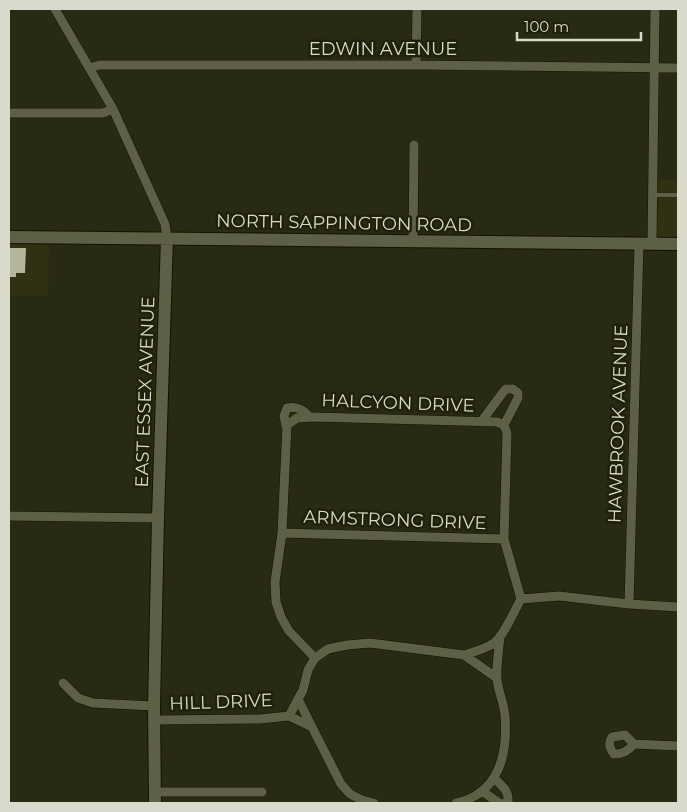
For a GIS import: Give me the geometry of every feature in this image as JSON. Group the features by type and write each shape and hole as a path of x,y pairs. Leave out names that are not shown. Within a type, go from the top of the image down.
{"street":[{"name":"EAST ESSEX AVENUE","path":"55,9 113,109 165,224 167,238 158,518 154,706 155,798"},
{"path":"416,65 417,9"},
{"path":"652,244 655,9"},
{"name":"EDWIN AVENUE","path":"88,68 100,65 416,65 678,68"},
{"path":"9,113 103,114 113,109"},
{"path":"413,242 414,145"},
{"name":"NORTH SAPPINGTON ROAD","path":"9,237 678,244"},
{"name":"HAWBROOK AVENUE","path":"629,604 639,244"},
{"path":"481,422 506,388 518,393 518,398 504,425 507,433 504,539"},
{"path":"309,417 296,407 287,408 284,416 289,424 282,533 275,582 276,602 281,617 290,631 315,658 328,649 370,643 464,655 495,643 521,600 559,596 629,604 678,607"},
{"name":"HALCYON DRIVE","path":"289,424 297,418 309,417 498,422 504,425"},
{"path":"9,516 158,518"},
{"name":"ARMSTRONG DRIVE","path":"282,533 504,539 521,600"},
{"path":"456,803 482,791 490,785 499,770 506,741 505,715 497,678 500,636"},
{"path":"464,655 497,678"},
{"name":"HILL DRIVE","path":"289,716 303,690 308,670 315,658"},
{"name":"HILL DRIVE","path":"63,683 78,698 93,703 154,706"},
{"name":"HILL DRIVE","path":"298,699 341,784 350,794 374,803"},
{"name":"HILL DRIVE","path":"154,720 260,719 289,716 312,727"},
{"path":"634,744 678,746"},
{"path":"494,778 508,795 508,802 505,803"},
{"path":"482,791 499,803"},
{"path":"155,798 262,792"}],"lane":[{"path":"653,195 678,195"}],"shaded area":[{"path":"658,180 678,180 678,239 659,238 657,235"},
{"path":"9,243 49,243 48,296 13,296 9,291"}],"building":[{"path":"9,248 26,248 25,273 16,273 16,277 9,277"}]}
